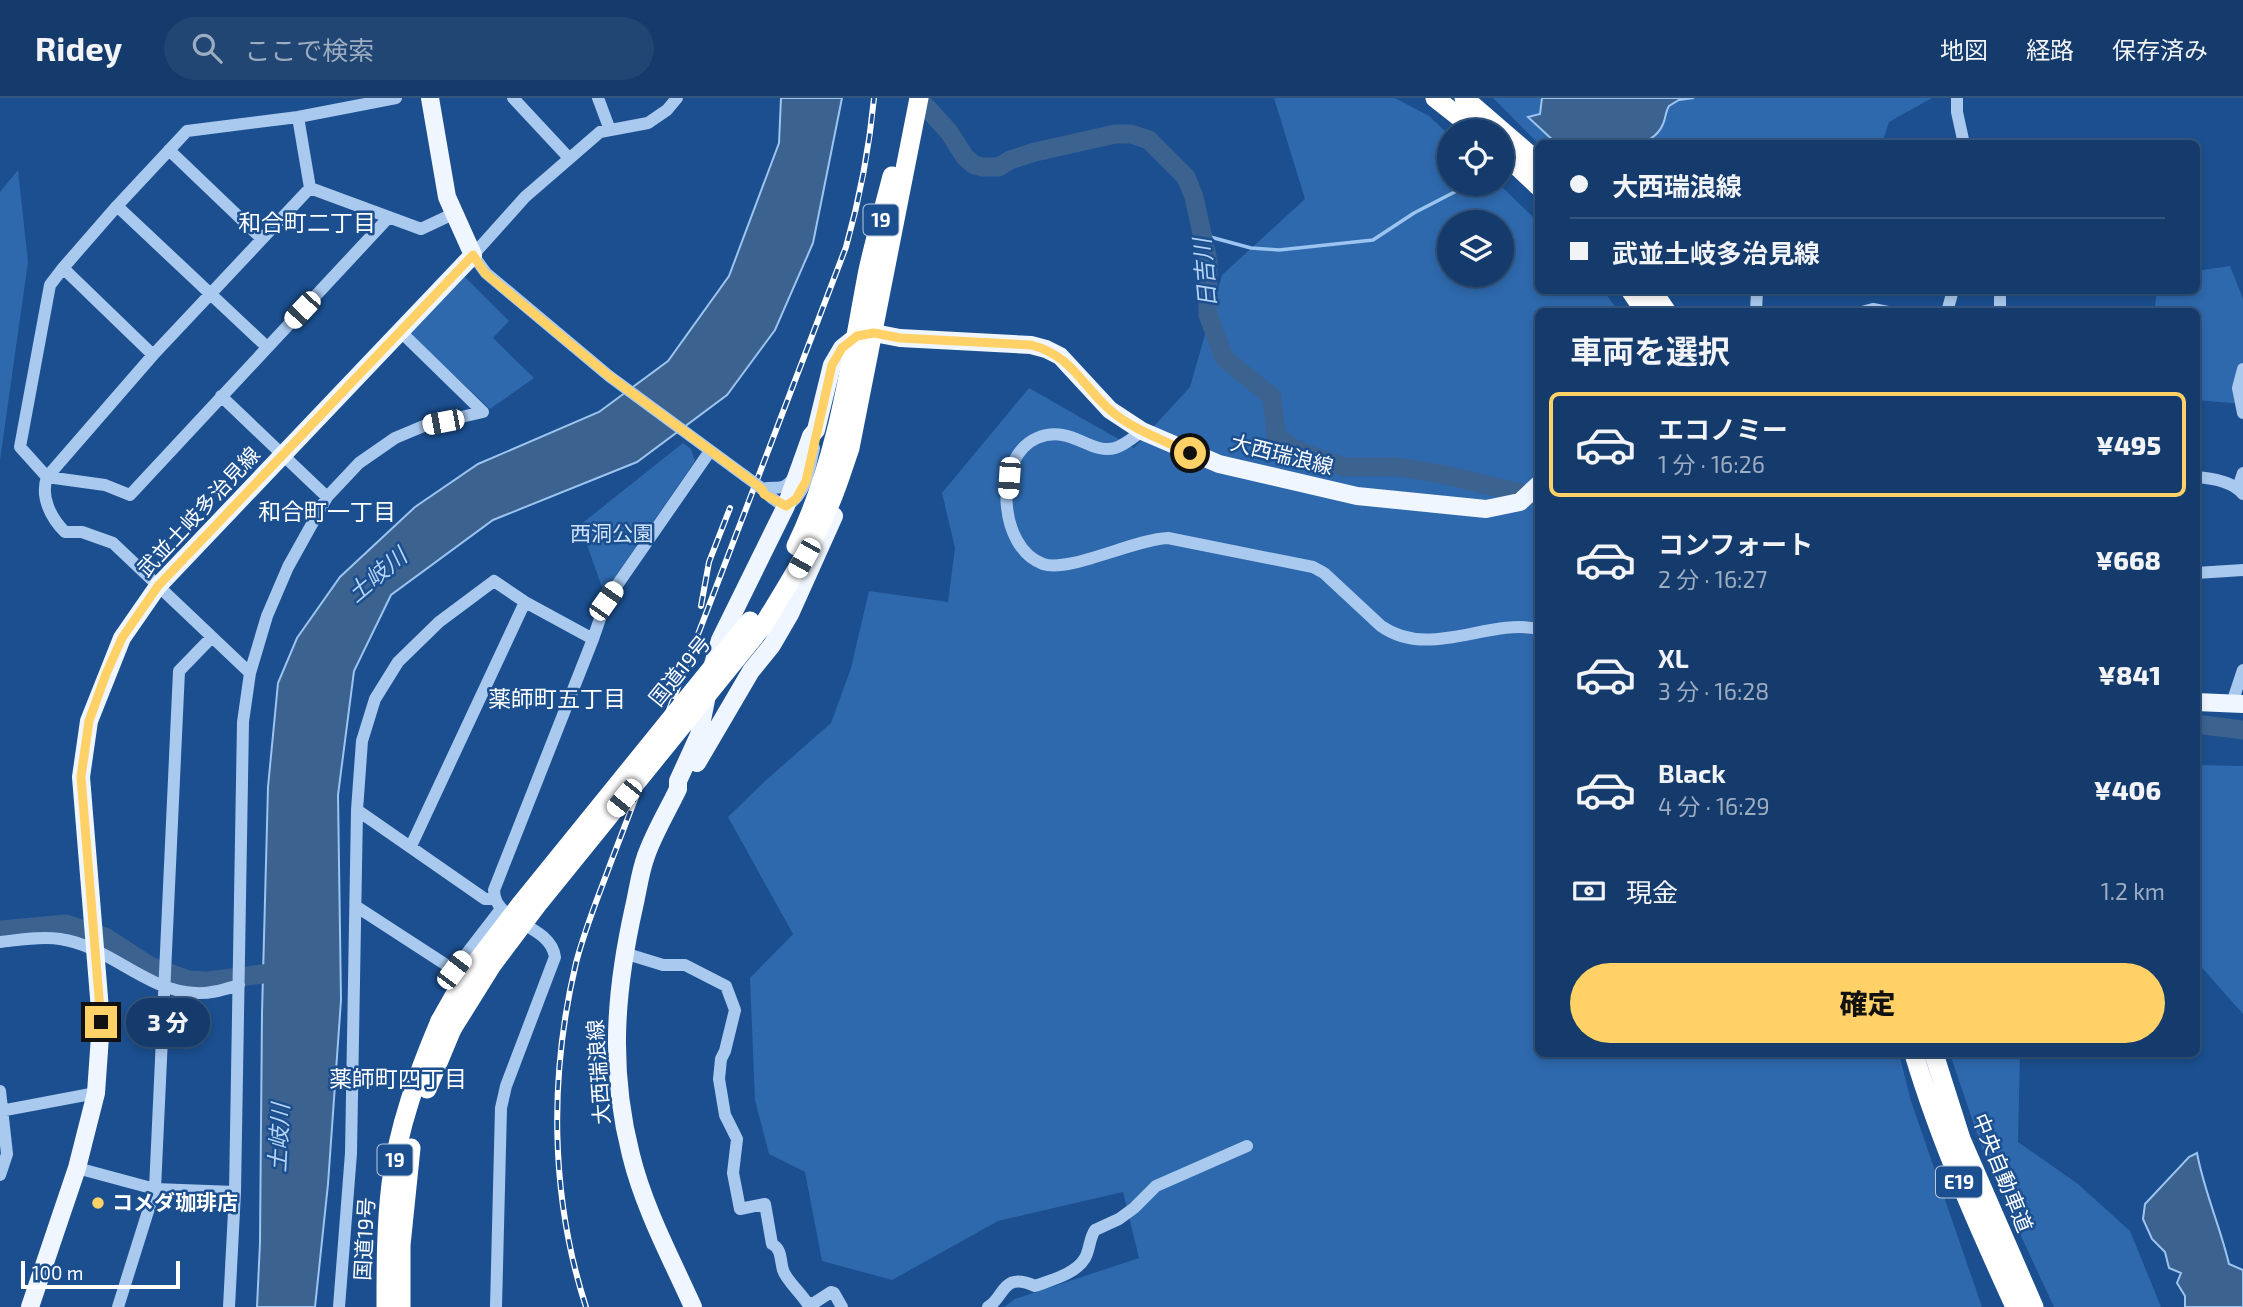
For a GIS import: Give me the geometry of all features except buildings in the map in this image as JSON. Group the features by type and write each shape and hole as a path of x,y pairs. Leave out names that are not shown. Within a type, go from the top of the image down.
{"highway":[{"path":"1435,98 1462,119"},
{"path":"1464,98 1535,159"},
{"name":"国道19号","path":"756,624 817,497 845,396 877,302 912,104"},
{"path":"1514,163 1535,183"},
{"name":"国道19号","path":"386,1307 386,1245 391,1183 404,1116 423,1061 446,1025 537,905 793,578 832,498 850,448 865,335"},
{"name":"国道19号","path":"401,1307 401,1245 414,1127 446,1025"},
{"name":"中央自動車道","path":"1915,1057 1930,1108 1955,1173 2015,1307"},
{"name":"中央自動車道","path":"1935,1057 1961,1139 2034,1307"}],"main road":[{"path":"430,98 447,197 473,255"},
{"name":"武並土岐多治見線","path":"30,1307 77,1168 96,1093 101,1022 81,777 89,721 122,638 158,586 473,255"},
{"path":"678,789 678,781 699,735 720,640 786,506 811,436 816,430 832,365 842,348 865,335"},
{"name":"大西瑞浪線","path":"865,335 1031,345 1046,349 1060,356 1110,410 1142,431 1219,464 1357,496 1486,509 1520,502 1535,488"},
{"path":"678,789 685,784 751,671 772,645 814,564 836,511 850,448"},
{"path":"714,660 719,667 744,677 751,671"},
{"path":"2200,702 2237,704"},
{"name":"大西瑞浪線","path":"678,789 646,856 624,953 618,996 616,1042 621,1097 631,1154 644,1197 694,1307"}],"street":[{"path":"389,217 130,495 105,485 47,477 20,447 50,285 117,205 187,131 298,117 396,98"},
{"path":"513,98 569,158"},
{"path":"598,98 611,130"},
{"path":"677,98 667,110 648,123 600,132 525,197 473,255 485,273 609,376 761,488 764,494 786,506 796,499 806,481 817,438 816,430"},
{"path":"1957,98 1956,112 1963,140"},
{"path":"298,117 310,188"},
{"path":"169,150 262,239"},
{"path":"310,188 421,229 455,213"},
{"path":"250,673 113,543 82,532 65,532 55,522 48,508 44,486 47,477 153,355 310,188"},
{"path":"117,205 267,347"},
{"path":"63,268 153,355"},
{"path":"229,1307 235,1192 243,722 250,673 267,616 288,567 327,497 359,463 395,438 426,425 483,412 400,331"},
{"path":"2243,369 2238,388 2243,413"},
{"path":"221,396 327,497"},
{"path":"1142,431 1126,443 1107,449 1063,434 1039,438 1029,443 1014,463 1008,489 1009,518 1013,534 1022,550 1032,559 1053,566 1158,538 1168,538 1313,567 1324,573 1389,632 1405,636 1444,638 1508,627 1535,628"},
{"path":"357,907 454,970 498,904 494,890 606,601 710,451"},
{"path":"761,488 778,489 789,485 799,470"},
{"path":"2200,478 2217,480 2241,491 2243,473"},
{"path":"2200,573 2243,570"},
{"path":"339,1307 351,1153 357,810 362,741 375,699 398,662 439,622 494,581 525,602 593,639"},
{"path":"411,846 525,602"},
{"path":"118,1307 155,1189 179,671 212,636"},
{"path":"2237,704 2236,686 2243,670"},
{"path":"357,810 485,899 498,904 549,940 554,948 555,957 506,1086 501,1108 496,1307"},
{"path":"0,942 60,939 95,949 164,988 210,993 239,985"},
{"path":"624,953 663,965 685,965 726,986 735,1010 718,1069 725,1115 737,1139 733,1173 740,1209 765,1205 772,1244 779,1250 784,1272 801,1291 807,1303 814,1303 831,1292 842,1307"},
{"path":"0,1091 7,1154 0,1175"},
{"path":"1,1110 96,1093"},
{"path":"988,1307 995,1303 1002,1289 1008,1284 1027,1283 1035,1286 1070,1272 1080,1265 1085,1259 1094,1230 1119,1219 1156,1186 1247,1146"},
{"path":"77,1168 155,1189 235,1192"}],"green space":[{"path":"1274,98 1395,98 1429,116 1437,124 1437,196 1511,196 1535,219 1535,294 1606,294 1616,308 1535,308 1535,1057 1900,1057 1911,1101 1982,1307 1004,1307 1015,1299 1139,1258 1123,1192 998,1221 892,1280 822,1261 805,1172 769,1154 755,1100 750,978 793,934 728,817 831,723 851,668 869,591 948,602 955,548 942,493 1029,388 1134,448 1190,387 1222,275 1305,199"},
{"path":"1493,98 1932,98 1889,122 1883,140 1535,140"},
{"path":"18,170 28,262 0,460 0,192"},
{"path":"2230,266 2243,299 2243,404 2200,400 2200,308 2155,308 2157,294 2200,294 2200,270"},
{"path":"465,277 509,321 493,338 534,378 490,409 409,333"},
{"name":"西洞公園","path":"683,443 691,449 695,461 604,593 580,525"},
{"path":"2200,765 2243,766 2243,1014 2200,966"},
{"path":"1951,1057 2020,1057 2018,1142 2078,1184 2130,1231 2161,1307 2054,1307 1987,1163"}],"water":[{"name":"土岐川","path":"781,98 842,98 813,243 775,330 727,395 637,462 493,520 391,595 354,671 338,795 341,1000 328,1184 315,1307 257,1307 268,787 278,683 297,638 340,577 415,507 478,464 599,412 668,361 729,276 779,143"},
{"path":"1542,98 1694,98 1679,100 1669,106 1658,132 1646,140 1553,140 1528,117 1540,114"},
{"path":"2197,1153 2229,1264 2243,1270 2243,1307 2185,1307 2185,1296 2177,1283 2181,1273 2169,1268 2165,1252 2152,1239 2143,1219 2145,1204 2189,1157"}],"waterway":[{"name":"日吉川","path":"918,98 949,132 965,157 974,165 983,167 999,167 1010,160 1035,152 1115,134 1131,134 1149,140 1186,177 1194,197 1208,261 1208,315 1224,358 1272,397 1276,435 1288,445 1344,467 1399,467 1535,496"},
{"path":"1203,235 1251,248 1279,250 1373,240 1414,213 1447,196"},
{"name":"日吉川","path":"2200,725 2243,730"},
{"path":"0,930 66,924 105,937 150,966 188,980 208,981 286,971"}],"railway":[{"path":"586,1307 565,1222 557,1136 561,1049 576,963 611,862 846,247 863,174 874,98"},
{"path":"701,606 709,562 730,508"}],"place":[{"name":"コメダ珈琲店","path":"98,1203"}],"district":[{"name":"和合町二丁目","path":"307,223"},
{"name":"和合町一丁目","path":"327,512"},
{"name":"薬師町五丁目","path":"557,699"},
{"name":"薬師町四丁目","path":"398,1079"}],"route":[{"path":"101,1022 81,777 89,721 122,638 158,586 473,255 485,273 609,376 745,476 762,489 764,494 786,506 800,495 806,481 832,365 842,348 857,336 874,333 900,338 1031,345 1046,349 1060,356 1110,410 1142,431 1190,453"}]}
